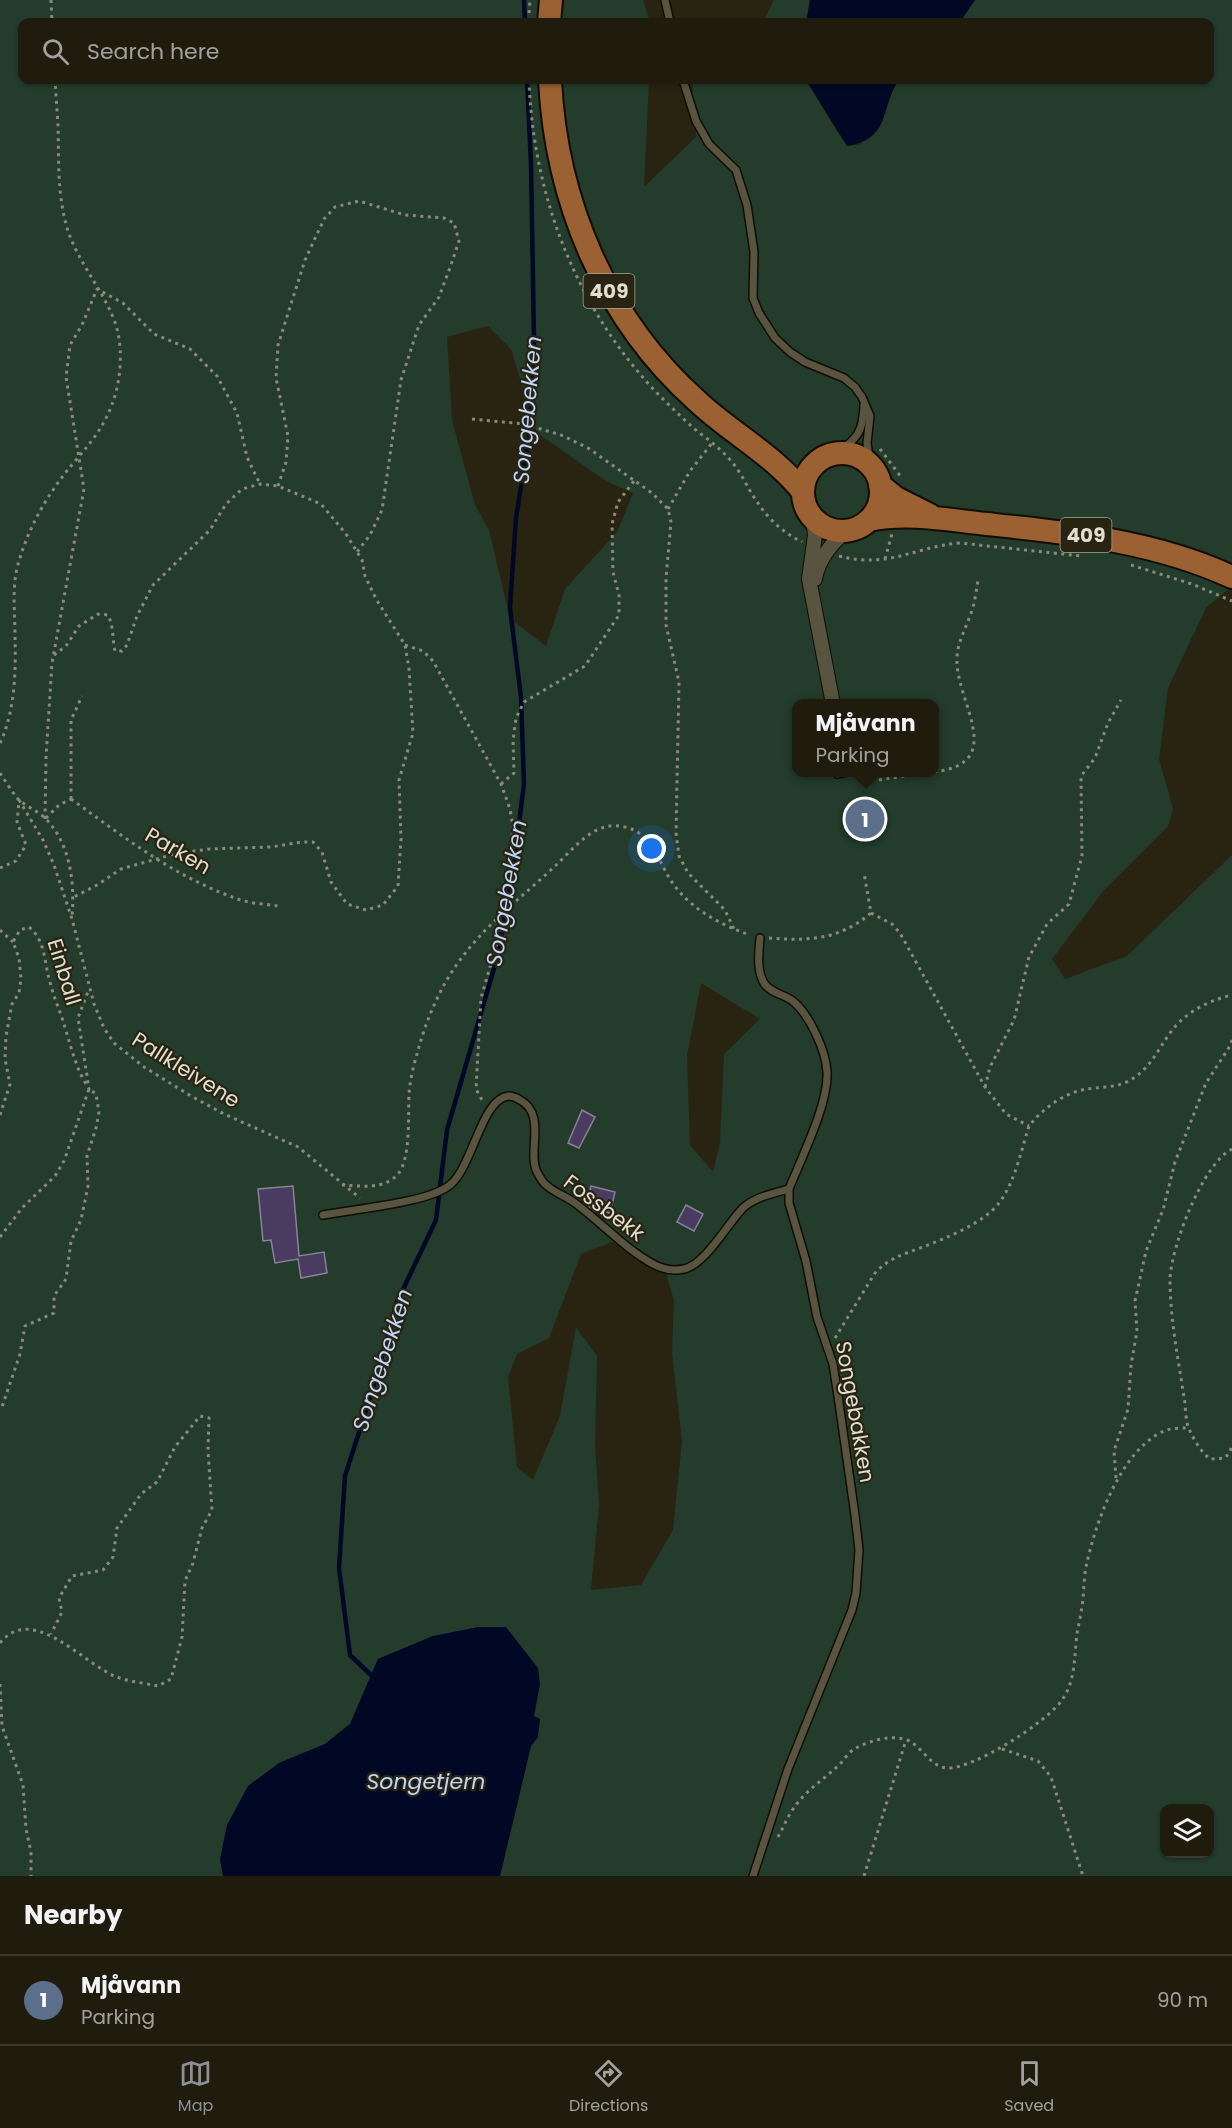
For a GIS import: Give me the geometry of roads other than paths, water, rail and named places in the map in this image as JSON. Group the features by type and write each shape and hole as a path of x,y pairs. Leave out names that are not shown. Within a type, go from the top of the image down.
{"main road":[{"path":"549,18 551,0"},
{"name":"409","path":"550,84 554,133 566,187 582,235 610,292 637,335 672,377 712,415 760,450 789,475 803,492 806,506 813,518"},
{"name":"409","path":"760,450 788,458 854,455 870,464 880,485 896,498 934,517"},
{"path":"803,492 807,475 827,458"},
{"path":"869,520 878,508 880,485"},
{"name":"409","path":"847,531 869,520 893,517 934,517 1110,539 1179,556 1232,577"},
{"path":"813,518 828,528 847,531"}],"street":[{"path":"813,518 815,535 809,575 832,699"},
{"path":"812,586 819,565 838,538 847,531"}],"lane":[{"path":"665,0 669,18"},
{"path":"684,84 696,121 709,144 736,170 744,196 754,252 753,298 763,321 781,344 805,362 849,382 864,402 870,416 867,443 870,464"},
{"path":"827,458 852,443 859,434 863,424 864,402"},
{"path":"760,938 758,960 763,981 770,990 793,1001 810,1021 827,1072 821,1109 789,1189"},
{"name":"Fossbekk","path":"323,1215 419,1199 449,1185 458,1177 470,1157 487,1112 499,1099 506,1096 523,1101 533,1115 535,1168 544,1184 574,1202 641,1256 654,1265 666,1269 683,1269 695,1264 744,1207 755,1200 789,1189"},
{"name":"Songebakken","path":"753,1876 788,1769 843,1633 856,1593 859,1550 835,1374 817,1317 806,1261 789,1203 789,1189"}],"water":[{"path":"810,0 975,0 963,18 807,18"},
{"path":"808,84 897,84 878,129 861,142 847,146"},
{"name":"Songetjern","path":"478,1627 506,1627 538,1668 540,1684 534,1716 540,1719 538,1737 531,1746 500,1876 223,1876 220,1859 227,1825 248,1786 279,1763 325,1744 350,1724 378,1659 433,1636"}],"waterway":[{"name":"Songebekken","path":"524,0 525,18"},
{"name":"Songebekken","path":"371,1675 350,1655 339,1568 345,1476 372,1392 397,1302 436,1220 447,1130 497,958 513,871 524,784 521,697 510,608 516,518 530,431 534,339 527,84"}],"place":[{"name":"Mjåvann","path":"865,819"}]}
